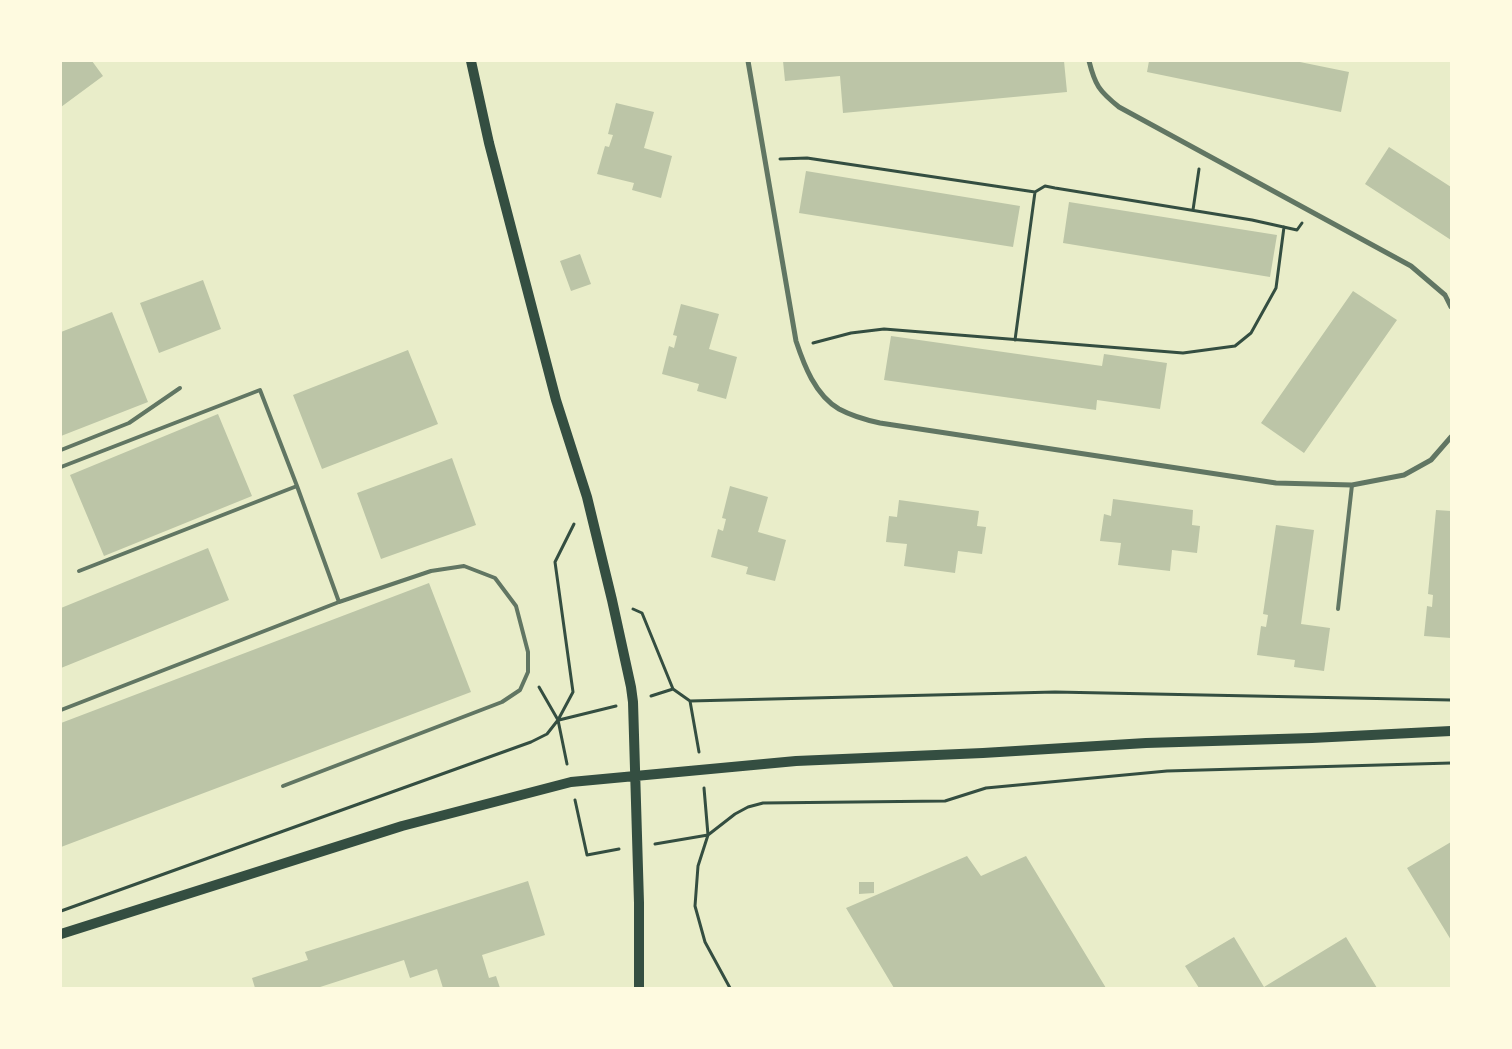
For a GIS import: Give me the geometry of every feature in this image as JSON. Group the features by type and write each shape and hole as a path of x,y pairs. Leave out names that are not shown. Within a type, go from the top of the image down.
{"main road":[{"path":"471,61 492,153 556,400 587,497 612,600 633,702 639,903 638,988"},
{"path":"61,934 402,826 571,782 796,761 983,754 1146,743 1312,738 1451,731"}],"street":[{"path":"748,61 798,347 804,364 816,385 838,408 857,417 880,423 1276,483 1352,485 1404,475 1431,460 1451,437"},
{"path":"1090,61 1095,82 1106,96 1119,107 1412,266 1444,295 1451,307"}],"lane":[{"path":"61,450 129,423 180,388"},
{"path":"61,467 260,390 340,602"},
{"path":"1338,609 1352,485"},
{"path":"79,571 297,486"},
{"path":"61,710 340,602 431,571 464,566 495,578 516,606 528,652 528,672 520,690 502,702 284,786"}],"path":[{"path":"1193,210 1199,170 1208,155"},
{"path":"764,159 807,158 1035,192 1045,186 1252,220 1297,230 1312,212"},
{"path":"1015,340 1035,192"},
{"path":"798,347 851,333 884,329 1183,353 1235,346 1251,333 1276,288 1284,227"},
{"path":"61,911 531,742 547,734 558,720 573,692 555,562 587,497"},
{"path":"612,600 642,613 673,689 690,702 1055,692 1451,700"},
{"path":"528,672 549,702 558,720"},
{"path":"730,988 705,942 695,906 696,884 698,866 708,835 735,814 748,807 763,803 945,801 986,788 1167,771 1451,762"}],"building":[{"path":"61,61 92,61 103,76 61,107"},
{"path":"783,61 1064,61 1067,92 843,113 840,76 785,81"},
{"path":"1149,61 1295,61 1349,72 1341,112 1147,72"},
{"path":"616,103 654,112 644,148 672,156 661,198 632,190 634,183 597,174 605,146 609,147 613,135 608,134"},
{"path":"1389,147 1451,187 1451,240 1365,184"},
{"path":"806,171 1020,206 1013,247 799,213"},
{"path":"1069,202 1277,235 1270,277 1063,243"},
{"path":"580,254 591,284 571,291 560,261"},
{"path":"203,280 221,329 159,353 140,303"},
{"path":"1353,291 1397,320 1304,453 1261,423"},
{"path":"681,304 719,314 709,349 737,357 726,399 697,391 699,384 662,374 669,346 674,348 677,336 673,335"},
{"path":"112,312 148,402 61,436 61,332"},
{"path":"891,336 1102,366 1104,354 1167,363 1160,409 1097,400 1096,410 884,380"},
{"path":"408,350 438,424 322,469 293,395"},
{"path":"218,414 252,496 104,556 70,475"},
{"path":"452,458 476,525 381,559 357,493"},
{"path":"730,486 768,497 758,532 786,540 775,581 746,574 748,567 711,557 718,529 723,531 726,519 722,518"},
{"path":"1113,499 1193,510 1192,525 1200,526 1197,553 1172,550 1170,571 1118,565 1121,543 1100,541 1104,514 1111,516"},
{"path":"899,500 979,511 977,526 986,527 982,554 958,551 955,573 904,566 907,544 886,542 889,516 897,517"},
{"path":"1436,510 1451,511 1451,638 1424,636 1427,606 1432,607 1433,595 1428,594"},
{"path":"1276,525 1314,530 1301,624 1330,628 1324,671 1294,667 1295,660 1257,655 1261,626 1266,627 1268,615 1263,614"},
{"path":"208,548 229,600 61,668 61,608"},
{"path":"429,583 471,692 61,847 61,723"},
{"path":"1451,842 1451,940 1407,868"},
{"path":"967,856 981,876 1026,856 1106,988 894,988 846,908"},
{"path":"528,881 545,935 482,955 489,978 496,976 500,988 443,988 437,969 410,978 404,960 317,988 255,988 252,978 308,960 305,952"},
{"path":"859,882 874,882 874,893 859,894"},
{"path":"1234,937 1264,987 1346,937 1377,988 1199,988 1185,966"}]}
